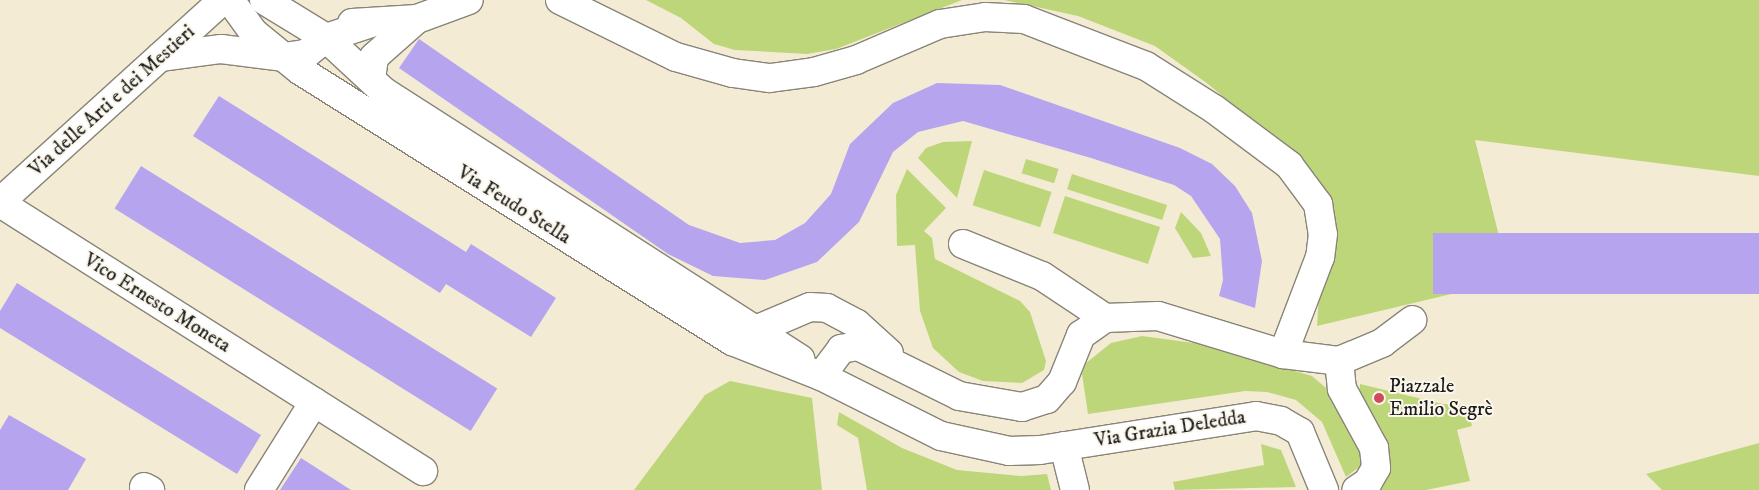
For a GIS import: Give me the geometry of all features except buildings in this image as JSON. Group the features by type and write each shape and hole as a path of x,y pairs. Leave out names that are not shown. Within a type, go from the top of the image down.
{"street":[{"name":"Via delle Arti e dei Mestieri","path":"0,202 223,0"},
{"name":"Via Feudo Stella","path":"230,0 239,17 277,51 732,341 821,376 941,436 1009,451 1064,446"},
{"path":"277,51 269,27 295,18 371,23 416,19 469,0"},
{"path":"560,0 676,57 733,73 770,78 822,70 940,24 985,17 1024,20 1146,66 1214,109 1289,165 1318,204 1323,234 1320,257 1283,354"},
{"path":"160,57 221,49 306,54 295,18"},
{"name":"Via Feudo Stella","path":"295,18 371,79 383,91 728,315 758,329 821,376"},
{"path":"371,79 374,57 416,19"},
{"name":"Vico Ernesto Moneta","path":"0,202 423,471"},
{"path":"963,244 1042,276 1106,318"},
{"path":"758,329 810,307 827,308 857,324 902,364"},
{"path":"821,376 841,349 858,346 902,364 959,396 1022,407 1046,399 1062,382 1081,335 1106,318 1158,316 1283,354 1339,361 1382,343 1412,320"},
{"path":"1339,361 1342,389 1374,448 1376,468 1368,482 1356,490"},
{"path":"258,490 314,402"},
{"name":"Via Grazia Deledda","path":"1064,446 1256,416 1281,421 1300,432 1324,490"},
{"path":"1064,446 1076,490"}],"green space":[{"path":"646,0 962,0 836,49 807,54 735,50 714,44 681,18"},
{"path":"1004,0 1759,0 1759,176 1475,140 1510,280 1317,326 1325,199 1316,175 1208,84 1155,46 1078,16"},
{"path":"972,141 957,198 918,158 926,148 943,142"},
{"path":"1026,159 1059,169 1054,183 1022,173"},
{"path":"907,169 946,208 924,231 932,238 935,259 1020,301 1030,312 1046,361 1044,370 1022,383 983,381 959,372 933,348 920,311 915,245 897,246 896,195"},
{"path":"984,170 1052,192 1040,227 973,205"},
{"path":"1072,174 1167,205 1162,220 1067,189"},
{"path":"1065,196 1160,227 1148,264 1053,233"},
{"path":"1181,212 1201,233 1211,256 1193,258 1175,228"},
{"path":"1142,336 1201,344 1312,376 1326,388 1345,419 1360,448 1362,465 1346,477 1322,422 1296,400 1267,392 1245,391 1088,414 1082,374 1086,363 1111,343"},
{"path":"730,381 812,398 822,490 634,490 705,395"},
{"path":"1360,384 1443,404 1467,405 1472,426 1457,430 1470,481 1426,490 1379,490 1388,465 1387,447 1382,430 1359,400"},
{"path":"839,412 902,448 957,470 1021,476 1047,474 1051,490 867,490 858,438 837,425"},
{"path":"1759,443 1759,490 1662,490 1646,474"},
{"path":"1261,444 1281,450 1296,487 1175,490 1173,482 1264,465"}],"place":[{"name":"Piazzale Emilio Segrè","path":"1379,398"}]}
